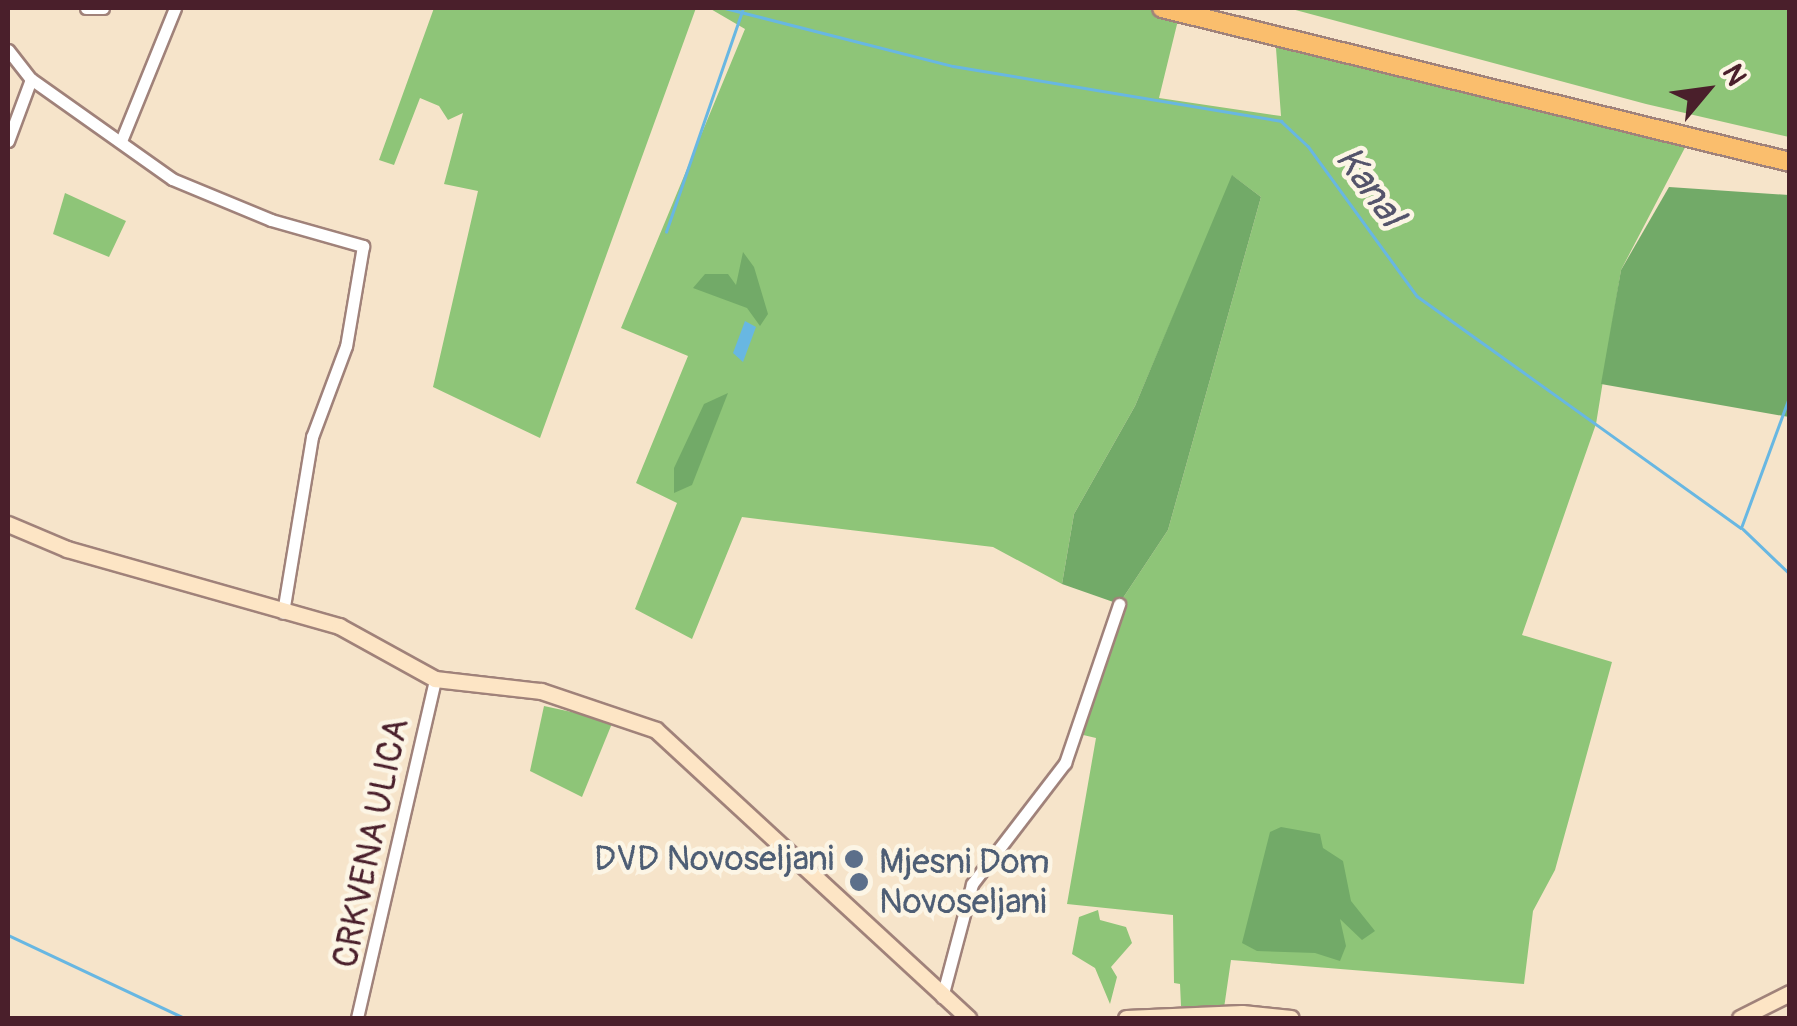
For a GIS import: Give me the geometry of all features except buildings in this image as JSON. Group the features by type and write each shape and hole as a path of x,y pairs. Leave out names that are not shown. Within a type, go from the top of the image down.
{"main road":[{"path":"1162,8 1790,162"},
{"path":"8,524 67,549 338,626 435,679 541,691 656,730 968,1018"},
{"path":"1740,1018 1790,993"},
{"path":"1126,1018 1224,1013 1291,1018"}],"street":[{"path":"122,141 175,8"},
{"path":"8,50 32,80 172,179 271,220 363,246 346,346 312,436 283,613"},
{"path":"8,142 32,80"},
{"path":"942,997 972,884 1065,764 1119,604"},
{"name":"CRKVENA ULICA","path":"358,1018 435,679"}],"green space":[{"path":"434,8 696,8 540,438 433,387 478,191 444,184 463,113 448,120 439,106 420,98 394,165 379,160"},
{"path":"709,8 1162,8 1180,12 1159,98 1281,116 1275,35 1690,138 1621,270 1596,424 1522,635 1612,662 1555,870 1533,911 1524,984 1231,960 1224,1008 1181,1006 1180,984 1174,983 1173,915 1067,904 1096,738 1079,734 1119,604 1168,530 1261,197 1233,176 1135,406 1074,514 1062,584 993,547 742,517 692,639 635,609 677,503 636,483 688,356 621,328 745,29"},
{"path":"1288,8 1789,8 1789,137 1646,104"},
{"path":"1232,175 1261,197 1168,530 1119,604 1062,584 1074,514 1135,406"},
{"path":"1669,187 1789,195 1789,417 1601,384 1621,270"},
{"path":"65,193 126,221 109,257 53,234"},
{"path":"743,252 754,267 768,314 760,326 747,308 693,288 705,274 728,274 736,285"},
{"path":"728,393 692,485 674,493 674,468 704,404"},
{"path":"544,706 613,721 582,797 530,771"},
{"path":"1281,827 1320,834 1323,848 1343,861 1351,901 1375,931 1362,940 1340,919 1346,946 1340,961 1315,953 1257,951 1242,943 1270,832"},
{"path":"1098,910 1100,920 1126,927 1132,943 1111,967 1117,977 1110,1004 1095,968 1072,954 1079,917"}],"water":[{"path":"745,321 756,327 743,362 733,353"}],"waterway":[{"name":"Kanal","path":"725,8 953,66 1281,121 1308,146 1417,296 1741,528 1790,395"},
{"name":"Kanal","path":"666,232 743,8"},
{"path":"1743,529 1790,574"},
{"path":"8,935 184,1018"}],"place":[{"name":"DVD Novoseljani","path":"854,859"},
{"name":"Mjesni Dom Novoseljani","path":"859,882"}]}
